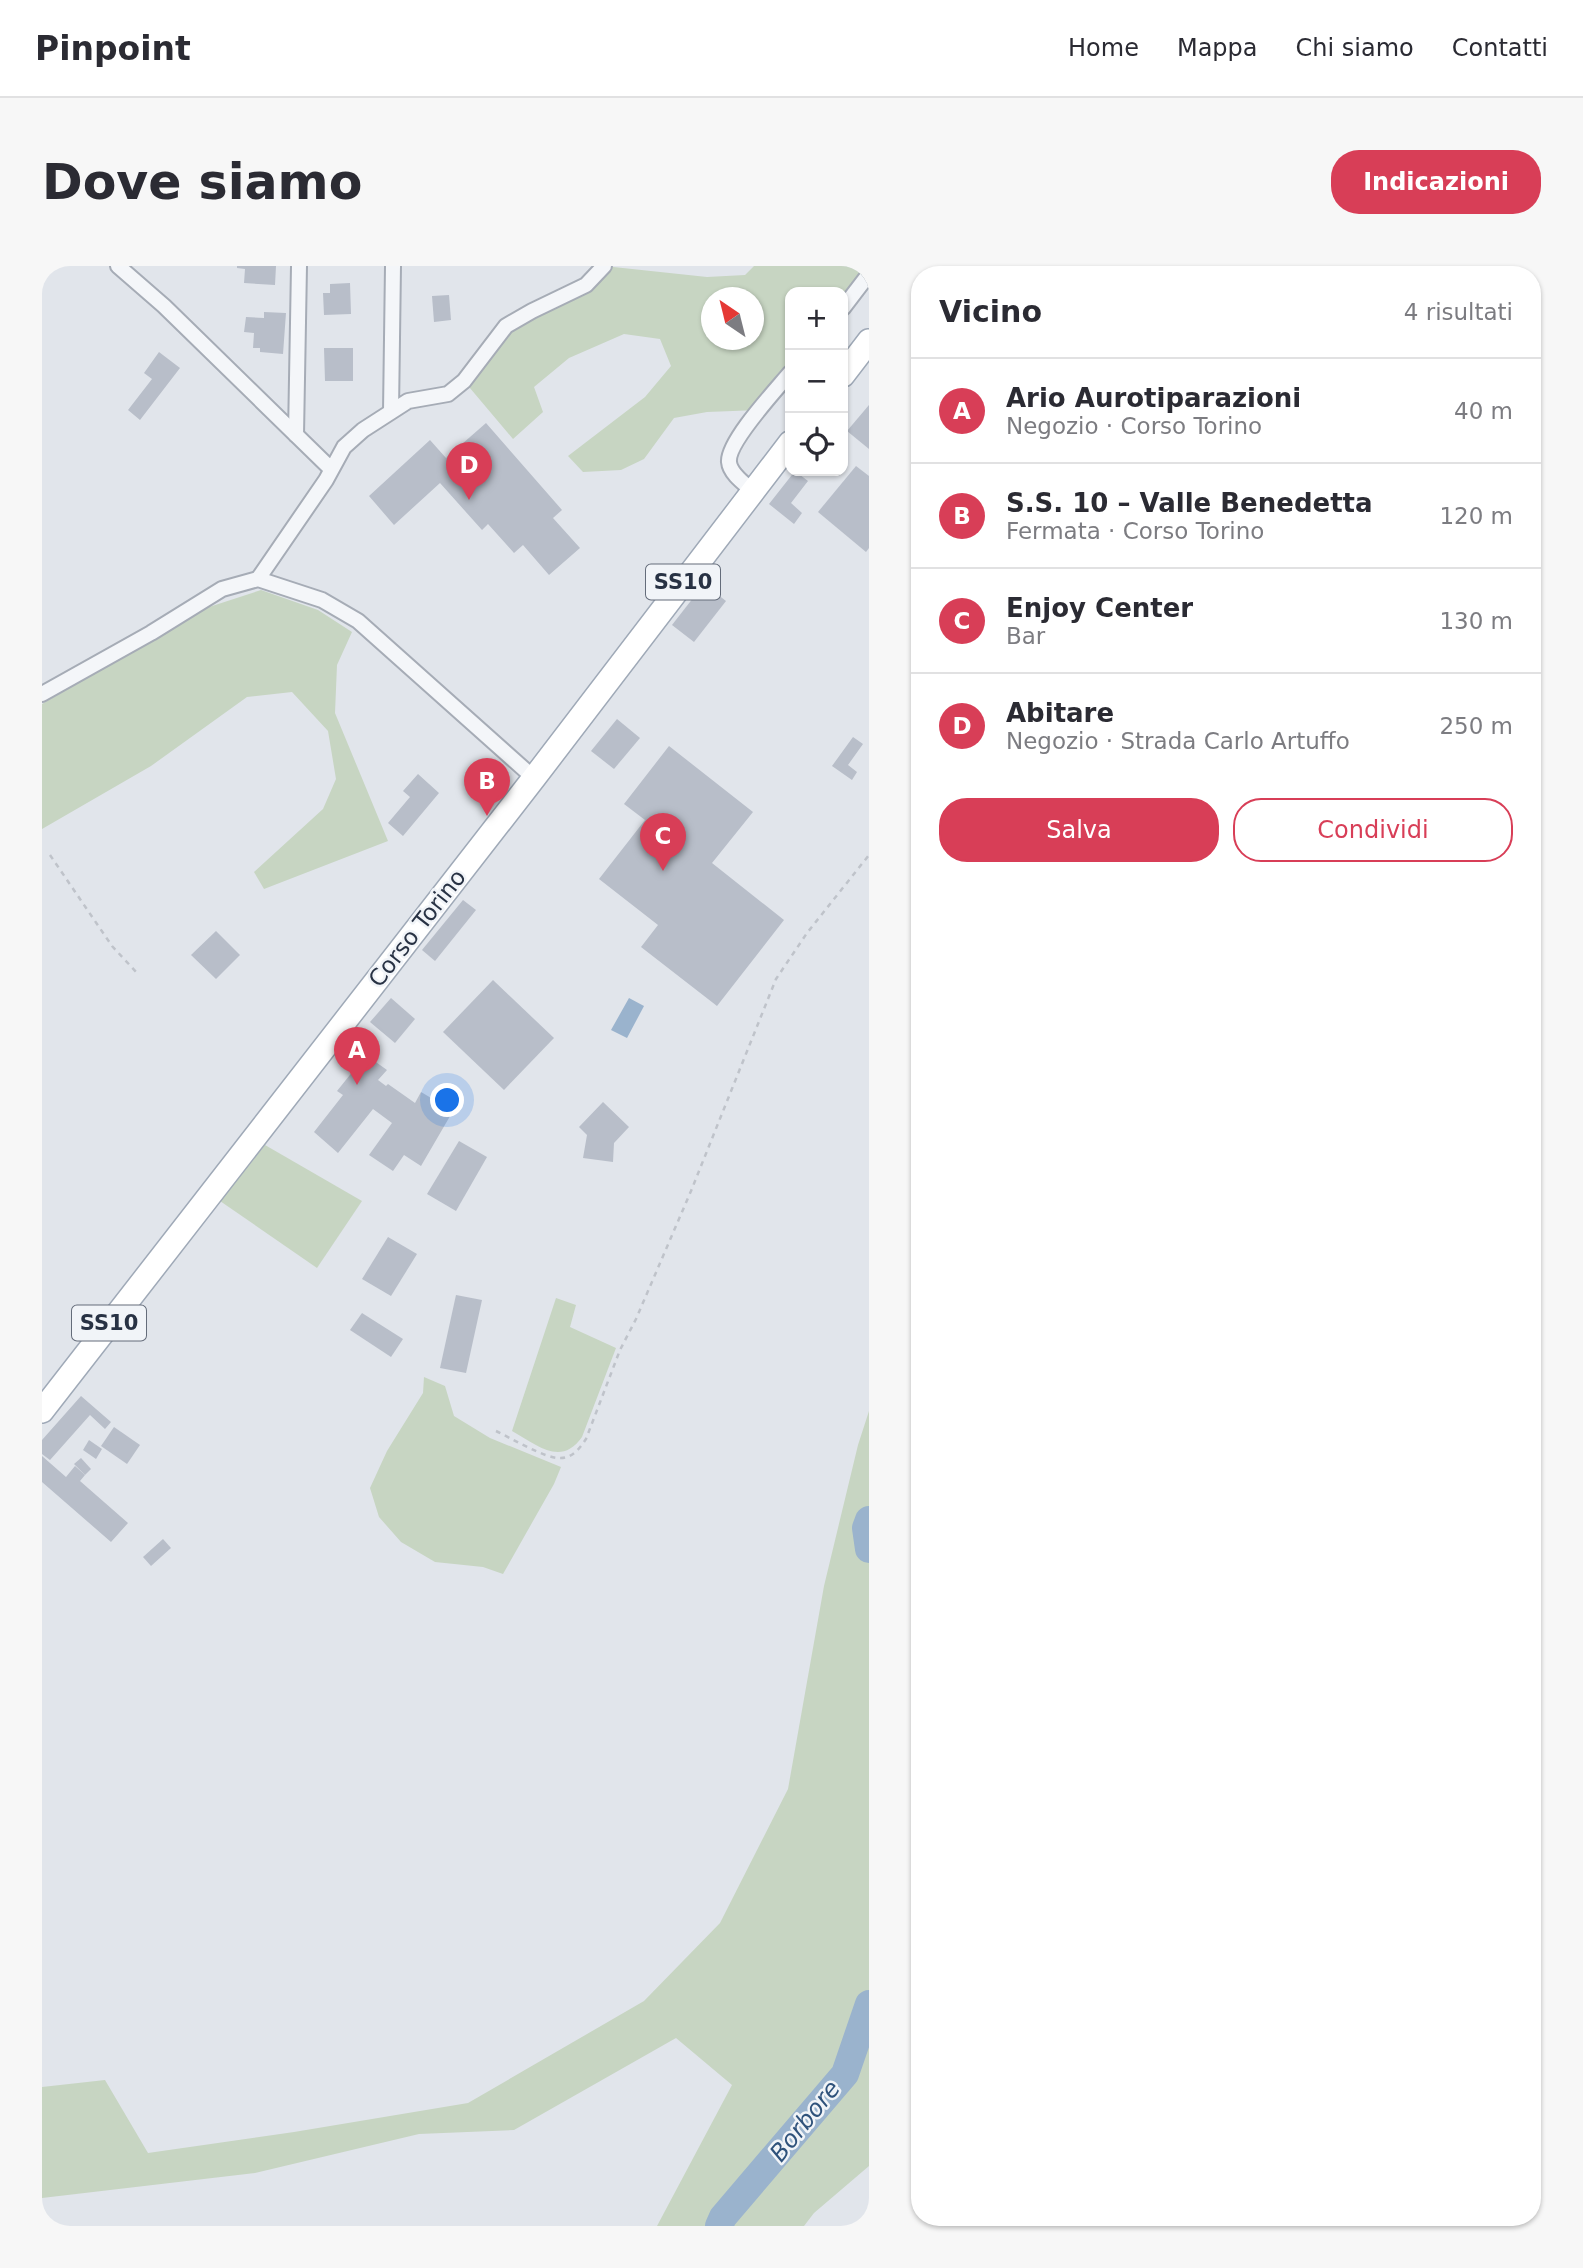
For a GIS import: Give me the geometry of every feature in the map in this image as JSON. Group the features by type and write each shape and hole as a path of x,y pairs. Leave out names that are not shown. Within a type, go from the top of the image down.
{"main road":[{"path":"848,368 869,341"},
{"name":"Corso Torino","path":"42,1411 534,778 785,449"}],"street":[{"path":"118,266 164,306 331,469"},
{"path":"296,435 299,266"},
{"path":"391,411 393,266"},
{"path":"258,579 326,480 344,447 363,430 408,401 448,394 464,382 506,326 586,285 604,266"},
{"path":"848,301 869,274"},
{"path":"753,491 735,475 729,464 731,449 785,379"},
{"path":"42,694 151,633 222,589 258,579 322,600 358,621 534,778"}],"path":[{"path":"50,855 112,946 138,974"},
{"path":"496,1431 559,1458 578,1450 586,1439 620,1350 691,1191 776,979 807,933 869,855"}],"green space":[{"path":"604,266 707,277 745,275 754,266 869,266 869,274 848,301 848,287 785,287 785,379 759,410 707,412 674,418 644,459 621,470 583,472 568,456 645,397 671,366 660,339 624,334 569,358 534,387 543,412 513,439 464,381 506,326"},
{"path":"261,590 318,610 352,632 337,665 335,713 388,841 264,889 254,872 323,809 336,779 328,731 292,692 247,697 151,766 42,829 42,704 206,608"},
{"path":"265,1145 362,1201 317,1268 220,1201"},
{"path":"556,1298 576,1305 570,1327 616,1348 582,1437 566,1451 557,1452 540,1447 512,1431"},
{"path":"424,1377 445,1386 454,1416 490,1438 561,1467 503,1574 483,1567 435,1562 401,1542 379,1517 370,1488 387,1451 423,1393"},
{"path":"869,1411 869,2166 814,2213 804,2226 657,2226 732,2085 676,2038 514,2130 419,2134 255,2173 42,2198 42,2087 105,2080 148,2153 468,2103 644,2001 720,1923 788,1789 824,1586 858,1445"}],"water":[{"path":"629,998 644,1006 627,1038 611,1030"}],"building":[{"path":"237,266 276,266 275,285 244,283 245,269"},
{"path":"350,283 351,314 324,315 323,293 330,293 330,284"},
{"path":"449,295 451,320 434,322 432,296"},
{"path":"264,312 286,313 283,354 260,352 260,348 253,348 254,333 244,332 246,317 264,318"},
{"path":"324,348 353,348 353,381 325,381"},
{"path":"159,352 180,368 140,420 128,410 152,379 144,373"},
{"path":"869,405 869,449 848,430"},
{"path":"486,423 562,510 553,518 580,548 549,575 523,545 514,553 488,524 482,530 440,483 394,525 369,496 430,440 446,458"},
{"path":"856,466 869,476 869,548 866,552 818,512"},
{"path":"791,476 802,476 808,481 791,503 802,513 794,524 769,504"},
{"path":"704,584 726,601 694,642 672,625"},
{"path":"617,719 640,738 614,769 591,751"},
{"path":"853,737 863,744 848,765 857,772 852,780 832,766"},
{"path":"669,746 753,812 712,863 784,920 717,1006 641,947 658,925 599,879 645,820 624,804"},
{"path":"418,774 439,793 403,836 388,823 410,797 403,791"},
{"path":"463,900 476,910 435,961 422,950"},
{"path":"216,931 240,955 216,979 191,955"},
{"path":"493,980 554,1038 504,1090 443,1032"},
{"path":"391,998 415,1019 395,1043 370,1022"},
{"path":"366,1055 387,1070 378,1080 386,1086 388,1084 415,1103 421,1092 453,1111 421,1166 404,1155 393,1171 369,1155 392,1123 373,1109 338,1153 314,1132 343,1095 337,1091"},
{"path":"603,1102 629,1127 614,1143 613,1162 583,1158 587,1135 579,1127"},
{"path":"459,1141 487,1157 456,1211 427,1194"},
{"path":"388,1237 417,1254 391,1296 362,1279"},
{"path":"456,1295 482,1300 466,1373 440,1368"},
{"path":"362,1313 403,1339 391,1357 350,1330"},
{"path":"81,1396 111,1422 105,1429 90,1415 50,1460 42,1454 42,1440"},
{"path":"114,1427 140,1445 127,1464 101,1446"},
{"path":"89,1440 102,1449 96,1459 83,1450"},
{"path":"42,1456 66,1477 75,1466 85,1475 80,1481 128,1523 111,1542 42,1482"},
{"path":"81,1458 91,1469 85,1475 74,1464"},
{"path":"163,1539 171,1548 151,1566 143,1557"}],"waterway":[{"name":"Borbore","path":"869,1520 866,1528 869,1549"},
{"name":"Borbore","path":"719,2226 723,2217 845,2074 869,2004"}],"place":[{"name":"Abitare","path":"469,500"},
{"name":"S.S. 10 – Valle Benedetta","path":"487,816"},
{"name":"Enjoy Center","path":"663,871"},
{"name":"Ario Aurotiparazioni","path":"357,1085"}]}
